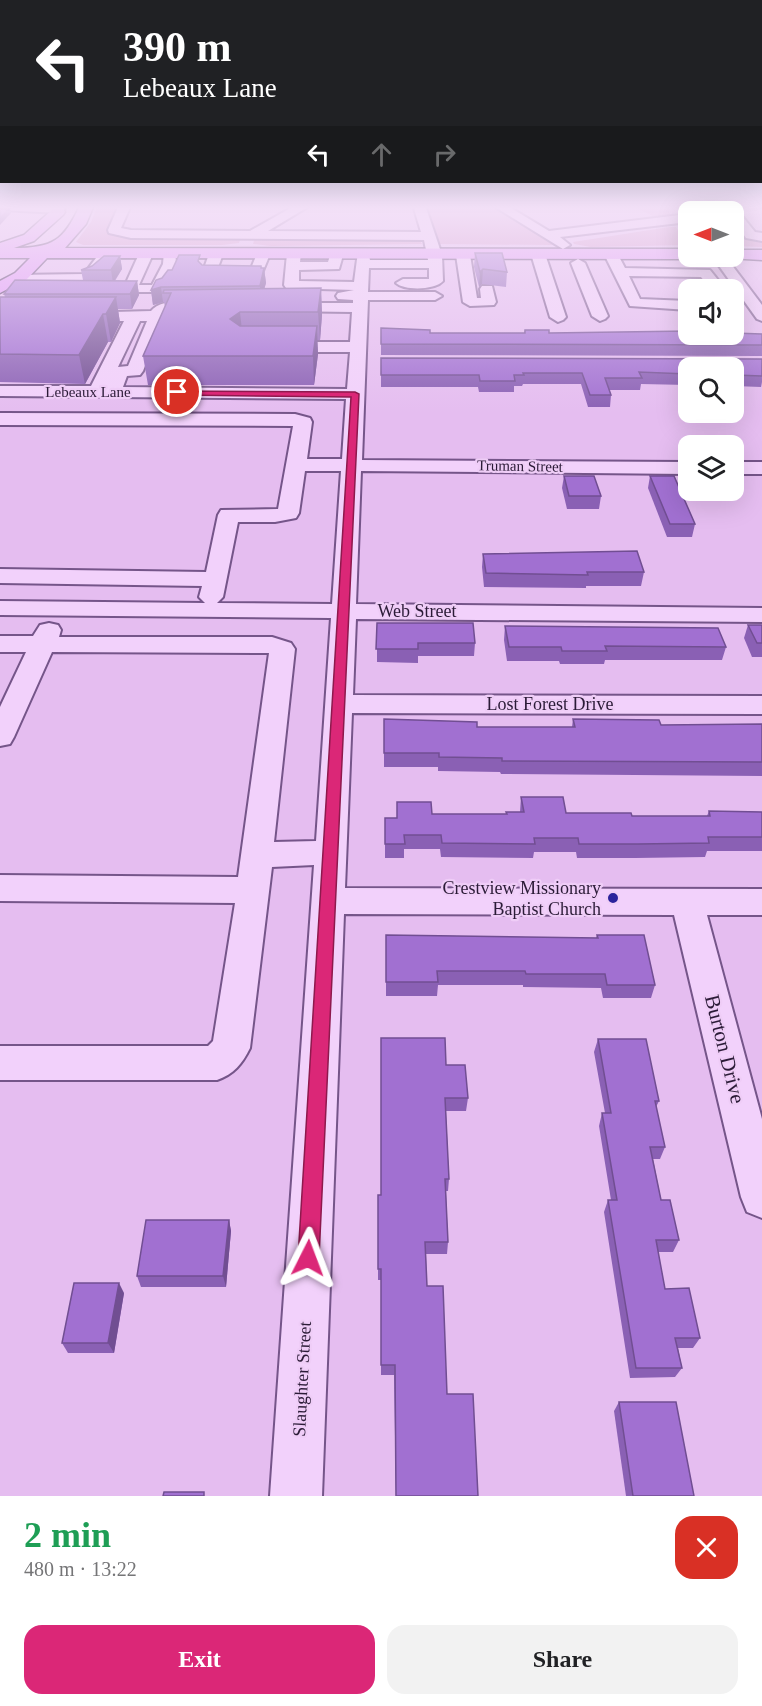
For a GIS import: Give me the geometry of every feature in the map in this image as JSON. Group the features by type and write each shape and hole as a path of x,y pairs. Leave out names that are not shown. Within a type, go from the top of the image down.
{"main road":[{"path":"346,275 358,278 372,275"}],"street":[{"path":"6,284 88,278 91,275"},
{"path":"130,289 136,275"},
{"path":"108,382 134,371 159,311 170,307 218,302 156,293 164,275"},
{"path":"292,275 291,285 358,278 432,283 436,281 436,275"},
{"path":"466,275 470,302 489,302 487,289"},
{"path":"544,275 558,317"},
{"path":"584,275 600,316"},
{"path":"620,275 635,303 678,305"},
{"path":"732,275 762,316"},
{"path":"268,302 358,278 435,296"},
{"name":"Slaughter Street","path":"296,1496 351,464 355,394 361,357 358,278"},
{"path":"546,281 586,281"},
{"path":"6,284 50,289 157,289"},
{"path":"744,299 749,299"},
{"path":"65,316 157,316"},
{"path":"108,382 134,316"},
{"path":"264,347 361,357"},
{"name":"Lebeaux Lane","path":"0,391 108,382 355,394"},
{"path":"0,419 300,421 304,425 288,513 275,516 230,515 201,645"},
{"name":"Truman Street","path":"297,465 678,468"},
{"path":"744,468 762,468"},
{"path":"0,576 216,579"},
{"name":"Web Street","path":"0,608 762,615"},
{"path":"0,737 59,609"},
{"path":"0,644 272,645 282,649 231,1048 217,1063 0,1063"},
{"name":"Lost Forest Drive","path":"338,704 762,705"},
{"path":"257,855 330,854"},
{"path":"0,888 253,890"},
{"path":"328,902 762,902"},
{"name":"Burton Drive","path":"687,902 762,1197"}],"building":[{"path":"164,275 262,275 260,286 161,287 151,290 156,280"},
{"path":"15,280 137,281 130,294 4,294"},
{"path":"321,288 318,312 240,312 230,319 240,326 317,326 313,356 143,356 171,293 163,293 164,290"},
{"path":"0,297 116,297 106,314 103,314 79,355 0,354"},
{"path":"381,328 430,330 430,333 525,333 525,330 549,330 549,333 678,331 678,345 381,344"},
{"path":"744,333 762,334 762,345 744,345"},
{"path":"381,358 678,359 678,374 639,372 642,378 605,378 611,395 590,395 582,373 523,373 524,375 514,375 515,381 480,381 479,375 381,375"},
{"path":"744,359 762,359 762,376 744,375"},
{"path":"564,476 594,476 601,496 569,496"},
{"path":"650,476 674,476 678,485 678,501 685,501 695,524 670,524"},
{"path":"637,551 644,572 587,572 588,575 486,573 483,554"},
{"path":"377,623 473,623 475,643 418,643 418,649 376,649"},
{"path":"748,625 762,625 762,643 757,643"},
{"path":"505,626 718,628 726,647 605,646 607,651 562,651 561,647 509,647"},
{"path":"384,719 477,722 477,727 575,727 573,719 659,720 661,725 762,724 762,762 502,761 502,758 439,757 439,753 384,753"},
{"path":"521,797 563,797 566,813 710,816 709,811 762,812 762,837 708,837 709,843 638,844 579,844 578,838 534,838 535,844 442,843 441,835 404,835 405,844 385,844 385,818 397,818 397,802 431,802 432,814 507,814 506,812 524,812"},
{"path":"386,935 598,938 597,935 644,935 655,985 607,985 605,974 526,974 525,971 437,971 438,982 386,982"},
{"path":"381,1038 445,1038 446,1065 465,1065 468,1098 445,1098 449,1179 445,1179 448,1242 425,1242 427,1286 443,1286 447,1394 473,1394 478,1496 396,1496 395,1365 381,1365 378,1195 381,1195"},
{"path":"598,1039 646,1039 659,1101 655,1101 665,1147 650,1147 661,1200 670,1200 679,1240 656,1240 665,1289 689,1288 700,1338 675,1338 682,1368 636,1368 608,1200 617,1200 602,1113 611,1113"},
{"path":"146,1220 229,1220 223,1276 137,1276"},
{"path":"74,1283 119,1283 108,1343 62,1343"},
{"path":"619,1402 676,1402 694,1496 633,1496"},
{"path":"164,1492 204,1492 204,1496 163,1496"}],"place":[{"name":"Crestview Missionary Baptist Church","path":"613,898"}],"route":[{"path":"177,392 355,394 308,1258"}]}
